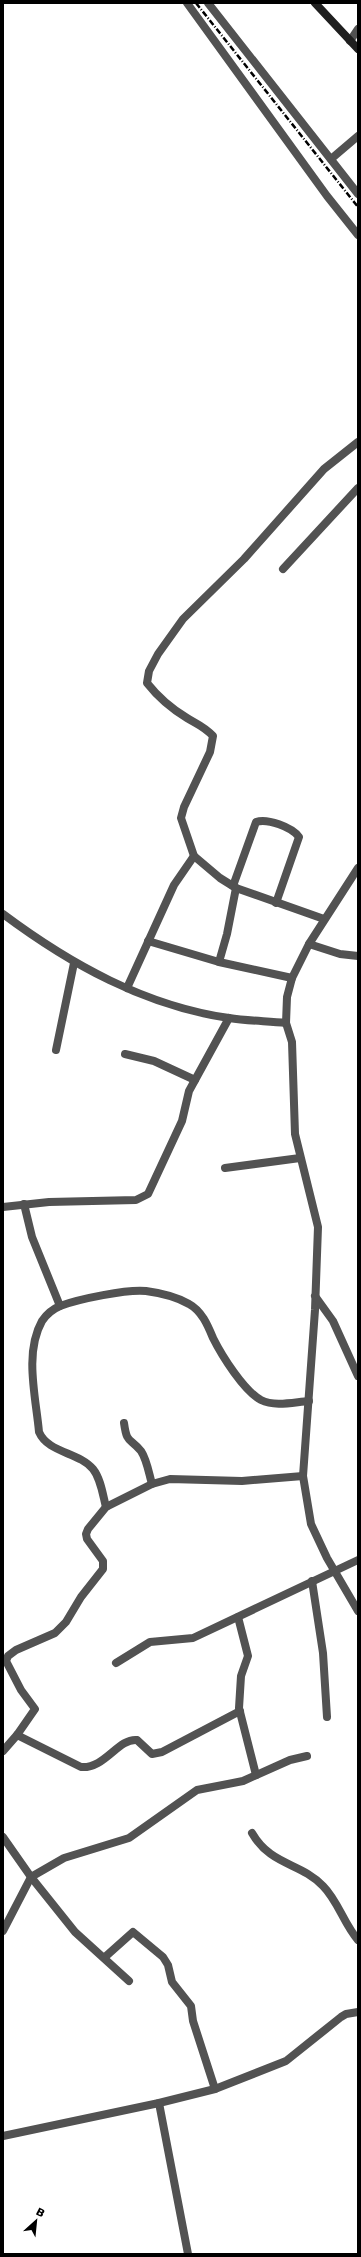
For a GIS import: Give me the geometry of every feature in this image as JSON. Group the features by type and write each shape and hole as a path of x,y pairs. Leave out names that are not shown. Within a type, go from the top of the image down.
{"street":[{"path":"187,3 327,196 358,235"},
{"path":"208,3 358,194"},
{"path":"315,3 358,49"},
{"path":"350,41 358,29"},
{"path":"331,159 358,136"},
{"path":"324,919 235,887 220,878 194,856 181,818 188,797 210,752 213,736 208,730 187,718 155,694 147,683 149,671 158,654 183,618 244,559 324,469 358,442"},
{"path":"283,569 358,488"},
{"path":"219,962 228,934 235,887 256,822 262,820 286,828 296,833 299,837 276,903"},
{"path":"127,988 174,885 194,856"},
{"path":"358,868 324,919 309,944 292,978 287,997 286,1023 292,1042 293,1111 300,1158 318,1227 309,1401 303,1476 311,1524 327,1558 358,1611"},
{"path":"3,914 74,962 127,988 167,1004 229,1018 286,1023"},
{"path":"148,941 219,962 292,978"},
{"path":"309,944 340,954 358,956"},
{"path":"56,1050 74,962"},
{"path":"3,1207 24,1204 136,1200 143,1198 148,1194 182,1121 186,1099 229,1018"},
{"path":"125,1054 154,1060 195,1080"},
{"path":"225,1168 300,1158"},
{"path":"24,1204 32,1237 60,1306"},
{"path":"106,1508 95,1470 79,1458 42,1440 39,1432 32,1362 34,1347 42,1321 49,1313 60,1306 125,1292 145,1291 172,1297 190,1305 204,1318 219,1350 250,1390 261,1400 276,1403 309,1401"},
{"path":"315,1296 333,1321 358,1376"},
{"path":"124,1423 128,1441 140,1451 144,1458 152,1484"},
{"path":"3,1751 18,1735 35,1709 20,1690 8,1669 6,1662 8,1656 16,1650 55,1633 66,1622 81,1597 103,1569 103,1561 87,1539 86,1534 88,1529 106,1508 152,1484 170,1478 242,1481 303,1476"},
{"path":"116,1663 150,1642 193,1638 312,1581 336,1572 358,1560"},
{"path":"312,1581 322,1653 327,1717"},
{"path":"238,1617 248,1656 241,1676 240,1711 256,1775"},
{"path":"18,1735 81,1767 86,1768 100,1763 130,1740 137,1740 152,1754 162,1752 240,1711"},
{"path":"3,1931 31,1877 64,1858 129,1838 197,1790 234,1784 290,1760 307,1756"},
{"path":"252,1833 264,1850 322,1885 330,1895 350,1931 358,1940"},
{"path":"3,1837 31,1877 75,1932 105,1957 129,1981"},
{"path":"105,1957 133,1932 163,1957 168,1965 172,1982 192,2009 193,2021 215,2089"},
{"path":"4,2139 215,2089 286,2061 341,2017 346,2014 358,2012"},
{"path":"159,2103 188,2254"}],"railway":[{"path":"196,3 358,207"}]}
